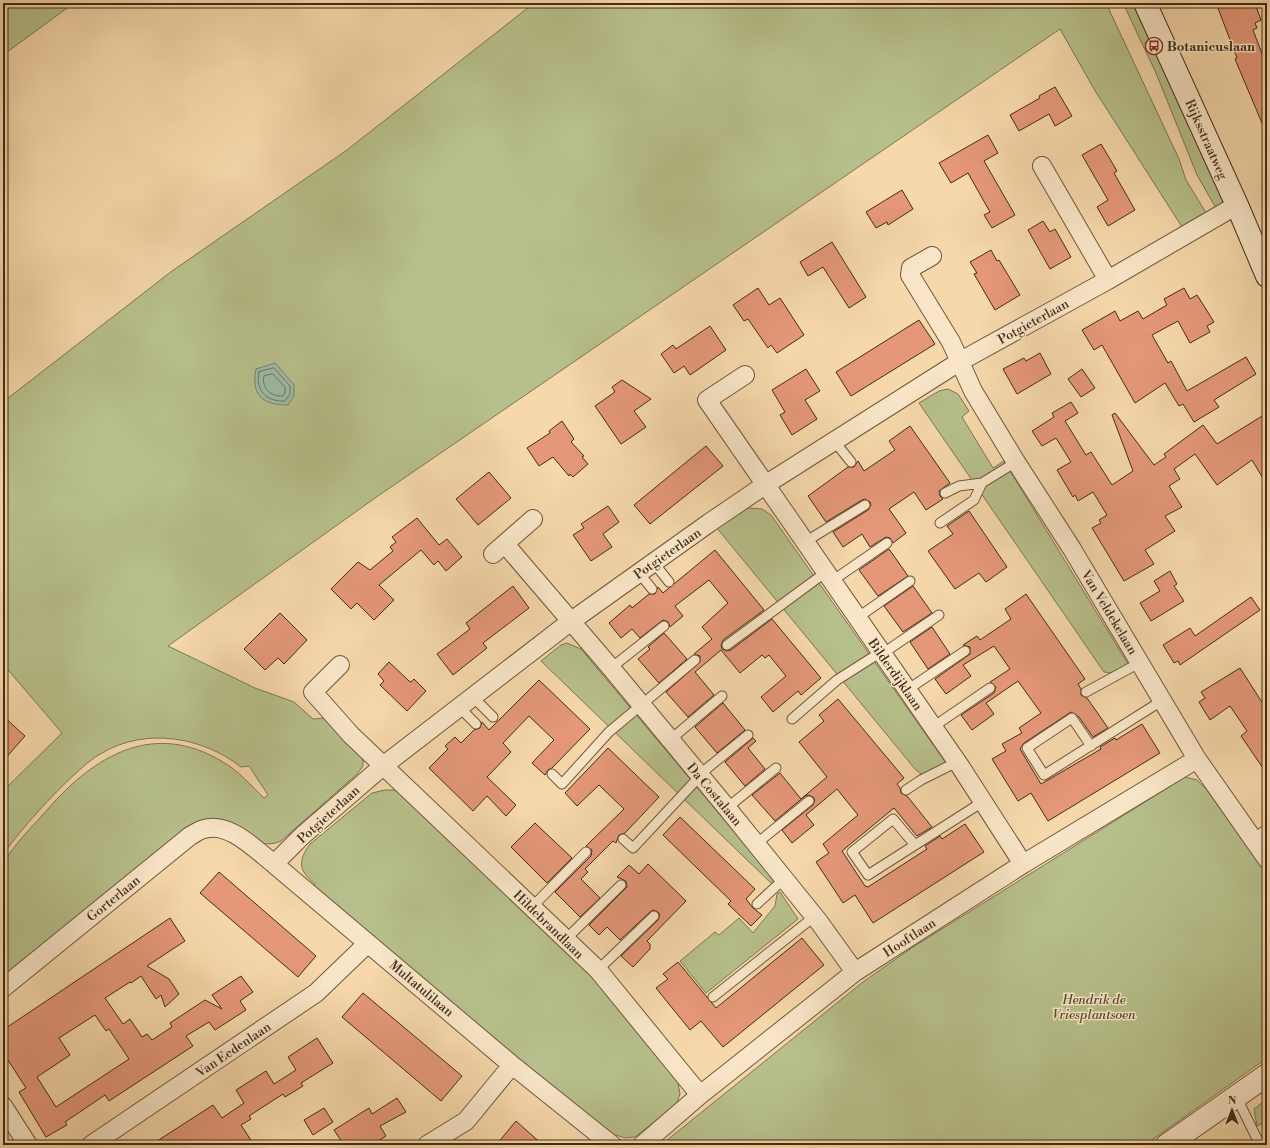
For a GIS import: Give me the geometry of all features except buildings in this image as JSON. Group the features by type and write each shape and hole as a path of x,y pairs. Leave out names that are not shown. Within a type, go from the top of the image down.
{"main road":[{"name":"Rijksstraatweg","path":"1145,3 1237,205 1267,276"},
{"path":"1167,1145 1267,1075"}],"street":[{"path":"1042,166 1108,280"},
{"name":"Potgieterlaan","path":"274,864 303,835 383,766 570,622 765,486 959,362 1108,280 1237,205"},
{"path":"932,256 911,268 910,275 951,342 959,362"},
{"name":"Van Veldekelaan","path":"959,362 974,391 1016,462 1072,550 1197,759 1260,834 1267,859"},
{"path":"745,374 707,400 765,486"},
{"name":"Bilderdijklaan","path":"765,486 984,801 1023,864"},
{"path":"534,519 499,549 570,622"},
{"name":"Da Costalaan","path":"570,622 611,668 815,916 855,972"},
{"path":"340,665 313,692 351,735 383,766"},
{"name":"Hooftlaan","path":"642,1145 700,1095 855,972 1023,864 1197,759"},
{"name":"Hildebrandlaan","path":"383,766 598,970 700,1095"},
{"name":"Gorterlaan","path":"3,988 190,836 204,828 218,828 231,832"},
{"name":"Multatulilaan","path":"231,832 274,864 512,1065 612,1145"},
{"name":"Van Eedenlaan","path":"91,1145 316,993 368,943"},
{"path":"427,1145 466,1121 512,1065"},
{"path":"3,1106 28,1145"}],"lane":[{"path":"835,442 851,462"},
{"path":"945,493 959,486 982,483 1016,462"},
{"path":"940,523 974,500 982,483"},
{"path":"805,542 864,505"},
{"path":"727,645 829,577 887,543"},
{"path":"647,568 669,582"},
{"path":"647,568 652,589"},
{"path":"857,618 910,581"},
{"path":"792,719 837,680 882,653 939,615"},
{"path":"611,668 664,626"},
{"path":"907,690 965,651"},
{"path":"552,774 562,784 609,732 695,660"},
{"path":"1086,692 1140,662"},
{"path":"933,727 990,688"},
{"path":"670,740 722,696"},
{"path":"1091,746 1072,718 1027,748 1044,775 1091,746 1163,700"},
{"path":"466,703 493,717"},
{"path":"466,703 476,724"},
{"path":"623,839 634,848 699,775 748,735"},
{"path":"906,790 957,762"},
{"path":"727,808 776,768"},
{"path":"756,844 810,801"},
{"path":"915,845 893,819 852,852 868,875 984,801"},
{"path":"532,907 586,852"},
{"path":"757,904 784,878"},
{"path":"566,939 621,885"},
{"path":"598,970 654,916"},
{"path":"713,997 815,916"},
{"path":"1236,1096 1260,1145"}],"green space":[{"path":"3,3 74,3 3,55"},
{"path":"534,3 1106,3 1179,159 1186,180 1208,216 1182,227 1094,89 1060,29 375,498 168,646 255,688 294,702 313,719 325,718 363,757 363,766 357,774 281,841 273,844 258,842 243,835 223,821 3,978 2,873 4,863 12,850 30,828 66,790 85,773 106,759 127,750 150,744 173,744 198,750 223,762 240,774 264,798 268,795 249,766 241,767 209,748 174,739 155,738 137,740 119,745 102,753 85,765 47,802 3,854 3,791 62,733 3,664 3,654 5,652 3,650 3,402 172,271 347,150"},
{"path":"1123,3 1135,3 1225,197 1217,210 1197,175 1156,73"},
{"path":"948,389 958,394 969,411 962,417 993,468 1004,461 1128,664 1112,673 1104,672 919,403 939,391"},
{"path":"749,508 762,509 771,515 946,763 929,773 921,774 915,769 716,527 736,513"},
{"path":"567,643 581,649 774,879 772,884 541,661 561,645"},
{"name":"Hendrik de Vriesplantsoen","path":"1185,777 1197,780 1207,790 1267,875 1267,1058 1145,1145 661,1145 863,982 913,947"},
{"path":"385,790 394,790 402,794 535,917 633,1017 678,1083 680,1094 676,1105 635,1137 625,1138 616,1135 613,1137 313,887 315,884 305,874 302,865 303,855 310,844 372,793"},
{"path":"780,892 798,919 706,993 680,961 715,932 719,935 739,918 753,933 775,906 777,894"},
{"path":"1267,1099 1267,1121 1257,1126 1254,1109"}],"water":[{"path":"275,363 294,385 294,396 288,405 279,405 265,400 260,397 255,386 256,369"}],"place":[{"name":"Botanicuslaan","path":"1154,46"}]}
